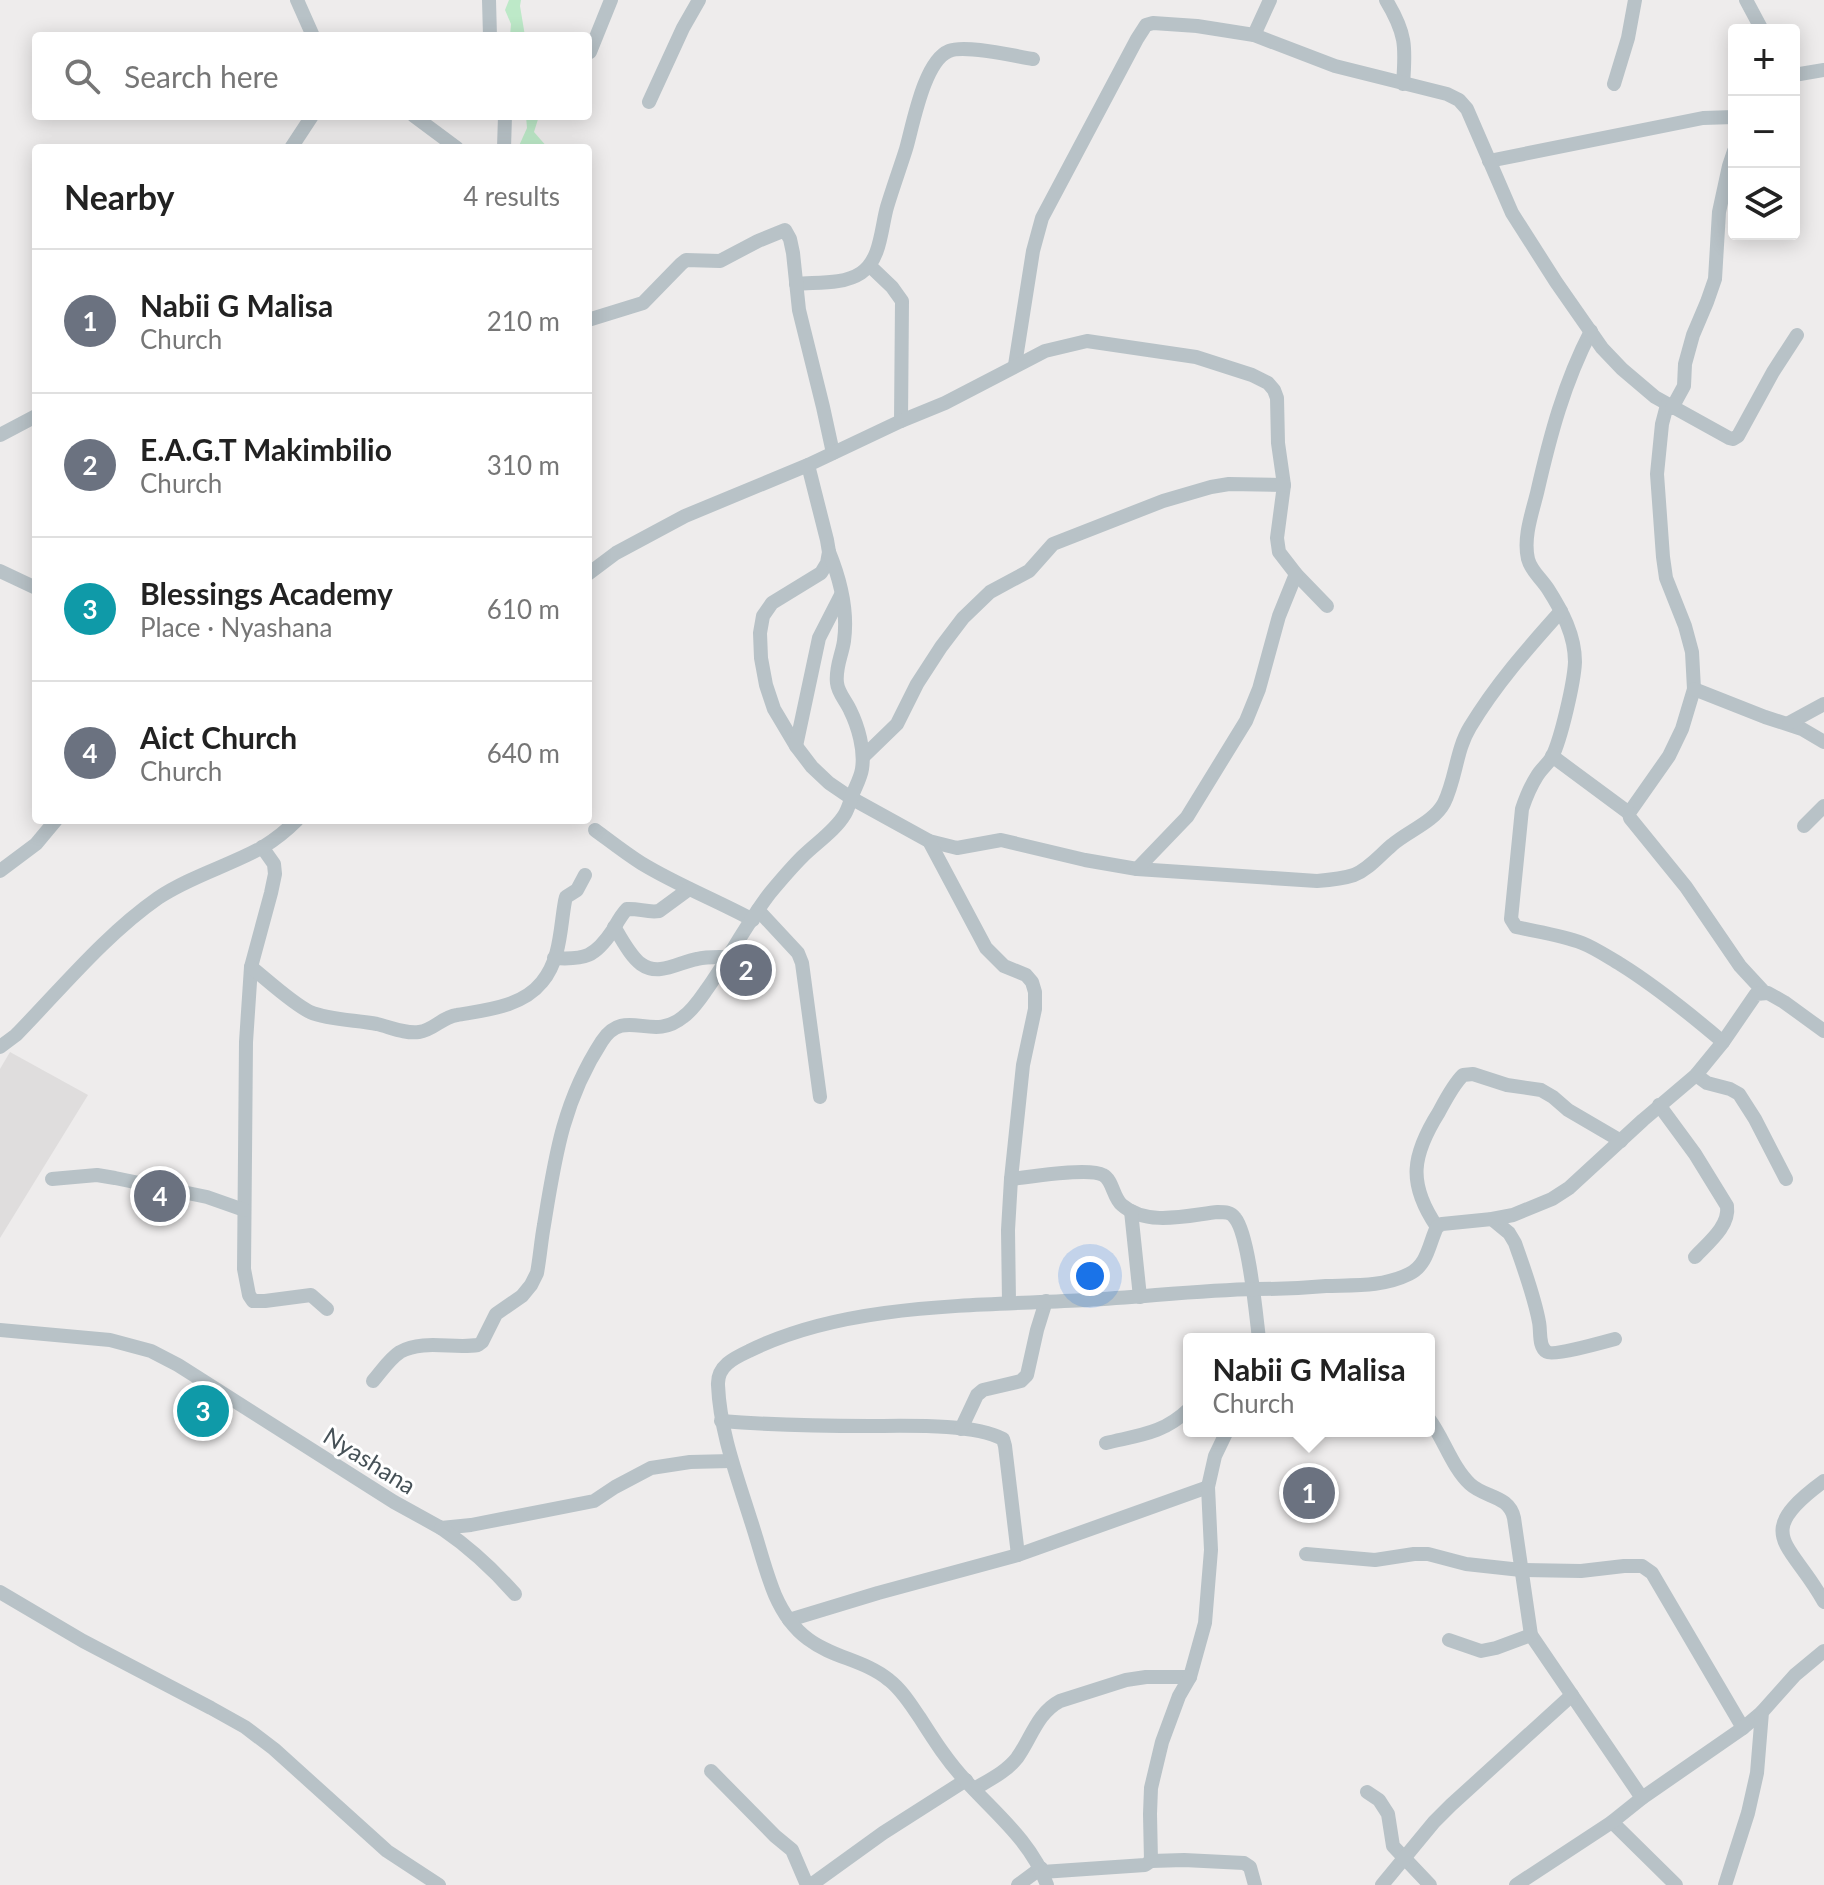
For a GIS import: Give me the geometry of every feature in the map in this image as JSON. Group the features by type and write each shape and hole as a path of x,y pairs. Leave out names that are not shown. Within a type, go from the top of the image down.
{"street":[{"path":"297,0 311,32"},
{"path":"489,0 490,32"},
{"path":"592,47 611,0"},
{"path":"649,102 699,0"},
{"path":"1254,35 1270,0"},
{"path":"1386,0 1403,33 1403,84"},
{"path":"1614,84 1628,38 1635,0"},
{"path":"1746,0 1759,24"},
{"path":"1015,365 1033,251 1042,218 1141,31 1153,23 1254,35 1335,66 1447,94 1459,100 1467,109 1512,213 1602,348 1655,397 1729,438 1736,438 1797,335"},
{"path":"796,284 842,280 859,275 870,266 918,102 939,57 950,50 962,49 1033,59"},
{"path":"1800,74 1824,70"},
{"path":"1489,161 1703,118 1728,117"},
{"path":"294,144 309,120"},
{"path":"419,120 452,144"},
{"path":"504,144 505,120"},
{"path":"1629,813 1669,756 1682,729 1694,689 1692,652 1666,578 1657,474 1662,424 1684,386 1685,364 1693,335 1715,279 1719,212 1729,168"},
{"path":"592,319 643,303 686,260 720,261 785,230 793,253 799,310 833,453"},
{"path":"870,266 902,301 901,421"},
{"path":"1591,331 1574,363 1559,408 1527,545 1532,570 1546,586 1568,626 1575,661 1572,685 1552,756 1528,792 1522,809 1511,919 1516,927 1582,943 1600,952 1679,1004 1723,1042"},
{"path":"592,571 616,553 685,516 945,403 1045,351 1087,341 1196,357 1268,383 1277,398 1278,443 1284,485 1277,538 1279,552 1327,606"},
{"path":"0,435 32,418"},
{"path":"373,1381 400,1353 413,1348 478,1345 496,1314 522,1296 537,1273 556,1150 568,1106 603,1039 620,1025 658,1028 683,1018 730,957 755,915 801,858 837,825 845,813 862,769 863,757 856,726 836,679 845,637 842,594 808,465"},
{"path":"863,757 897,724 917,684 963,618 990,592 1029,571 1053,544 1163,501 1211,487 1229,484 1284,485"},
{"path":"829,552 821,573 772,603 763,616 761,646 766,685 774,709 812,767 851,798 929,841 957,848 992,840 1009,840 1085,860 1137,869 1317,881 1337,880 1356,874 1436,814 1444,802 1467,732 1492,691 1561,611"},
{"path":"0,571 32,586"},
{"path":"1137,869 1187,817 1246,721 1259,689 1279,616 1296,574"},
{"path":"796,746 819,638 842,594"},
{"path":"1694,689 1774,721 1789,723 1824,742"},
{"path":"1789,723 1824,704"},
{"path":"1552,756 1629,813 1686,887 1740,966 1764,992 1784,1002 1824,1031"},
{"path":"1804,826 1824,806"},
{"path":"0,871 36,844 53,824"},
{"path":"0,1047 16,1035 113,935 156,900 184,882 262,847 293,824"},
{"path":"595,830 639,862 689,889 755,915 798,953 802,963 820,1097"},
{"path":"929,841 986,948 1004,966 1026,975 1035,992 1035,1009 1023,1065 1011,1179 1009,1302"},
{"path":"262,847 274,864 275,874 251,967 246,1042 246,1285 253,1301 311,1295 327,1309"},
{"path":"951,880 957,848"},
{"path":"251,967 310,1011 416,1032 432,1028 446,1017 504,1006 532,992 548,974 554,958 566,897 577,890 585,875"},
{"path":"554,958 586,957 606,940 627,909 659,911 689,889"},
{"path":"614,927 639,962 650,968 663,969 702,958 730,957"},
{"path":"1043,1875 1030,1852 942,1751 905,1696 890,1680 870,1667 824,1649 806,1638 789,1620 775,1594 731,1461 721,1421 718,1376 721,1370 736,1357 770,1341 806,1328 843,1320 1009,1302 1367,1285 1409,1274 1423,1262 1437,1227 1513,1215 1552,1199 1569,1188 1696,1075 1756,994 1764,992"},
{"path":"1437,1227 1425,1209 1419,1189 1416,1168 1418,1151 1439,1110 1463,1075 1473,1074 1507,1085 1541,1090 1621,1141"},
{"path":"1696,1075 1707,1083 1739,1094 1786,1179"},
{"path":"1659,1105 1695,1154 1727,1206 1725,1223 1695,1257"},
{"path":"1011,1179 1084,1172 1101,1174 1106,1176 1120,1204 1143,1215 1165,1218 1218,1212 1233,1215 1243,1237 1254,1289 1258,1333"},
{"path":"52,1179 97,1175 207,1197 244,1210"},
{"path":"1131,1211 1140,1297"},
{"path":"1492,1219 1509,1233 1515,1243 1538,1314 1545,1351 1567,1350 1615,1339"},
{"path":"961,1429 977,1395 983,1390 1021,1381 1027,1375 1046,1301"},
{"name":"Nyashana","path":"0,1330 110,1340 151,1351 441,1528 492,1568 515,1594"},
{"path":"1106,1443 1168,1427 1183,1414"},
{"path":"721,1421 769,1425 928,1426 995,1435 1003,1439 1005,1446 1018,1555"},
{"path":"1435,1429 1470,1484 1510,1507 1531,1635 1642,1798"},
{"path":"1151,1861 1151,1788 1170,1717 1190,1677 1205,1623 1211,1550 1208,1487 1215,1456 1224,1437"},
{"path":"441,1528 594,1501 651,1468 690,1462 731,1461"},
{"path":"1824,1481 1807,1493 1785,1516 1781,1529 1783,1541 1824,1602"},
{"path":"789,1620 1018,1555 1208,1487"},
{"path":"1306,1554 1375,1560 1428,1554 1466,1564 1521,1570 1647,1568 1743,1728"},
{"path":"0,1592 83,1641 245,1727 274,1749 387,1851 439,1885"},
{"path":"1449,1640 1481,1651 1531,1635"},
{"path":"1516,1885 1612,1822 1743,1728 1761,1714 1795,1675 1824,1651"},
{"path":"711,1771 792,1850 809,1885 883,1833 970,1785 1003,1771 1015,1760 1050,1706 1126,1680 1190,1677"},
{"path":"1382,1885 1451,1805 1572,1695"},
{"path":"1725,1885 1754,1786 1761,1714"},
{"path":"1367,1792 1385,1807 1393,1846 1430,1885"},
{"path":"1612,1822 1676,1885"},
{"path":"1018,1885 1043,1875 1145,1865 1151,1861 1184,1860 1244,1863 1250,1867 1255,1885"}],"shaded area":[{"path":"10,1052 88,1095 0,1238 0,1069"}],"green space":[{"path":"509,0 521,0 524,32 510,32 511,24 505,10"},
{"path":"526,120 538,120 534,132 544,144 520,144 527,128"}],"place":[{"name":"E.A.G.T Makimbilio","path":"746,970"},
{"name":"Aict Church","path":"160,1196"},
{"name":"Blessings Academy","path":"203,1411"},
{"name":"Nabii G Malisa","path":"1309,1493"}]}
